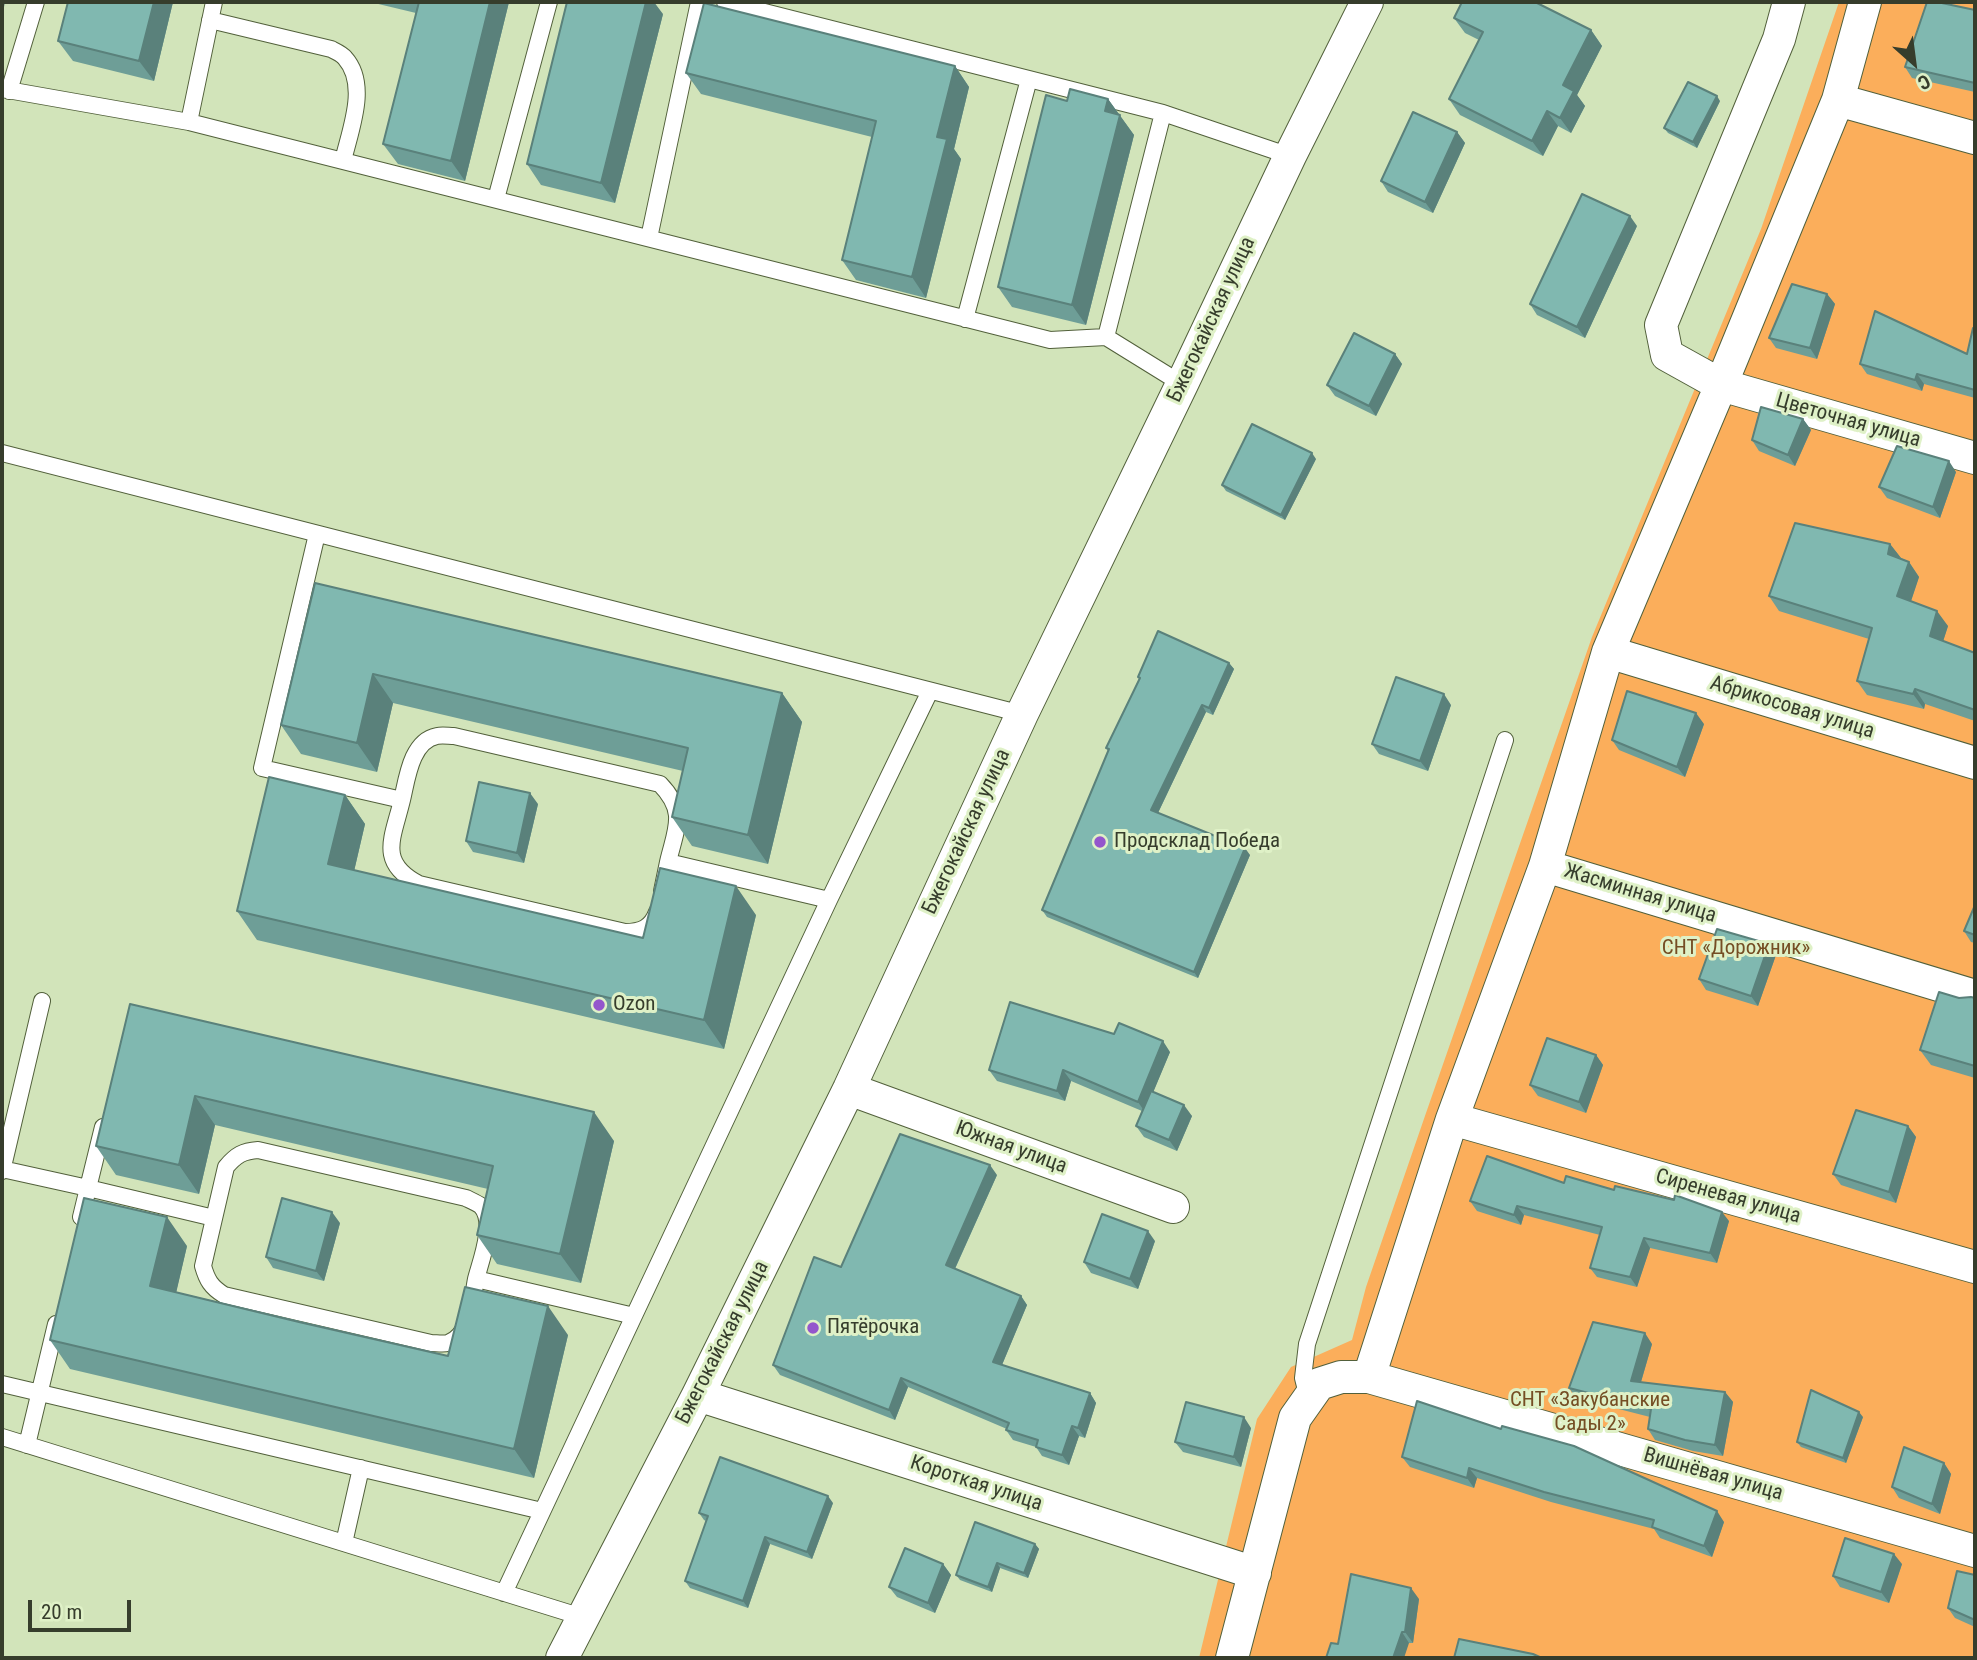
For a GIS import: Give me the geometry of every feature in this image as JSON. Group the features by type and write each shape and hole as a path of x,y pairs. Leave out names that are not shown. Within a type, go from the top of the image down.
{"street":[{"name":"Бжегокайская улица","path":"562,1658 698,1395 849,1089 1021,714 1367,2"},
{"name":"Цветочная улица","path":"1789,2 1779,39 1661,325 1667,355 1721,385 1975,458"},
{"path":"1369,1377 1466,1123 1608,652 1838,100 1865,2"},
{"path":"1838,100 1975,138"},
{"name":"Абрикосовая улица","path":"1608,652 1975,763"},
{"name":"Жасминная улица","path":"1545,866 1975,996"},
{"name":"Южная улица","path":"849,1089 1173,1207"},
{"name":"Сиреневая улица","path":"1466,1123 1975,1267"},
{"name":"Вишнёвая улица","path":"1308,1398 1319,1384 1341,1377 1369,1377 1975,1550"},
{"name":"Короткая улица","path":"698,1395 1255,1573"},
{"path":"1233,1658 1294,1418 1308,1398"}],"lane":[{"path":"36,2 5,90 189,122 1049,340 1106,337 1182,384"},
{"path":"189,122 214,2"},
{"path":"496,199 549,2"},
{"path":"649,238 699,2"},
{"path":"725,2 1163,113 1290,156"},
{"path":"210,20 331,48 345,57 354,75 358,95 344,161"},
{"path":"965,318 1028,79"},
{"path":"1106,337 1163,113"},
{"path":"2,453 1021,714"},
{"path":"317,534 262,768 402,800"},
{"path":"504,1593 930,691"},
{"path":"438,735 454,736 660,784 671,796 676,808 677,824 668,863 656,916 650,925 639,932 625,932 419,884 405,877 396,867 390,853 411,762 424,741 438,735"},
{"path":"1308,1398 1303,1378 1307,1344 1505,740"},
{"path":"668,863 829,900"},
{"path":"42,1001 2,1170 214,1218"},
{"path":"79,1227 107,1109"},
{"path":"258,1150 466,1198 480,1206 487,1216 488,1228 476,1279 465,1328 458,1337 447,1343 431,1343 224,1295 214,1289 207,1280 203,1266 226,1167 235,1156 245,1151 258,1150"},
{"path":"476,1279 634,1316"},
{"path":"27,1445 61,1303"},
{"path":"2,1384 542,1511"},
{"path":"2,1437 582,1617"},
{"path":"344,1543 362,1468"}],"green space":[{"path":"1839,2 1975,2 1975,1658 1199,1658 1257,1419 1291,1367 1352,1340 1366,1287 1592,637 1761,229"}],"building":[{"path":"68,2 154,2 139,61 58,41"},
{"path":"419,2 490,2 451,161 383,144"},
{"path":"567,2 646,2 601,183 527,164"},
{"path":"1462,2 1535,2 1591,30 1563,85 1574,91 1560,118 1547,111 1532,141 1449,99 1483,32 1454,18"},
{"path":"1927,2 1975,10 1975,83 1905,67"},
{"path":"704,3 955,66 937,137 947,139 912,277 842,260 876,121 686,73"},
{"path":"1688,82 1717,96 1693,142 1664,128"},
{"path":"1070,89 1108,99 1105,111 1120,115 1072,305 998,287 1046,95 1067,101"},
{"path":"1413,112 1457,132 1425,202 1381,181"},
{"path":"1582,194 1630,216 1577,327 1530,304"},
{"path":"1792,284 1827,294 1810,348 1769,338"},
{"path":"1875,311 1967,354 1975,328 1975,390 1917,374 1915,380 1860,364"},
{"path":"1354,333 1395,354 1369,406 1327,385"},
{"path":"1761,407 1803,419 1788,455 1752,440"},
{"path":"1252,424 1312,453 1281,515 1222,485"},
{"path":"1897,446 1949,461 1933,507 1879,487"},
{"path":"1795,523 1890,544 1888,554 1909,562 1897,596 1937,611 1930,636 1975,653 1975,710 1915,689 1913,694 1857,681 1872,628 1769,596"},
{"path":"315,583 782,693 748,835 672,817 688,748 373,674 357,743 281,725"},
{"path":"1158,631 1229,663 1209,708 1202,705 1151,810 1245,848 1194,972 1042,910 1109,749 1106,748 1140,678 1138,677"},
{"path":"1396,677 1444,694 1420,761 1372,744"},
{"path":"1627,691 1696,713 1677,767 1612,740"},
{"path":"269,777 345,795 328,864 643,938 660,868 736,886 704,1020 237,911"},
{"path":"479,782 530,793 517,853 466,841"},
{"path":"1975,905 1975,935 1964,931"},
{"path":"1717,929 1769,944 1751,996 1699,979"},
{"path":"1939,992 1959,998 1975,998 1975,1066 1920,1050"},
{"path":"1010,1002 1114,1034 1119,1023 1163,1041 1138,1102 1063,1070 1057,1091 989,1070"},
{"path":"130,1004 594,1112 560,1254 477,1235 493,1166 195,1096 179,1165 96,1146"},
{"path":"1547,1038 1596,1055 1579,1102 1530,1085"},
{"path":"1151,1091 1184,1105 1169,1140 1136,1126"},
{"path":"1856,1110 1908,1126 1889,1192 1833,1174"},
{"path":"900,1134 990,1165 946,1265 1021,1296 993,1362 1090,1393 1078,1428 1072,1426 1062,1455 1036,1447 1038,1440 1006,1430 1009,1423 901,1378 889,1410 773,1365 814,1257 841,1267"},
{"path":"1487,1156 1564,1183 1566,1176 1614,1190 1615,1186 1674,1200 1675,1195 1722,1212 1710,1253 1644,1238 1630,1277 1590,1268 1602,1227 1517,1206 1514,1215 1470,1201"},
{"path":"84,1198 167,1217 150,1286 299,1322 448,1356 465,1287 548,1306 514,1449 50,1340"},
{"path":"282,1198 332,1212 316,1271 266,1257"},
{"path":"1102,1214 1148,1231 1130,1279 1084,1262"},
{"path":"1593,1322 1645,1333 1631,1381 1725,1392 1715,1445 1685,1440 1648,1429 1651,1409 1569,1388"},
{"path":"1811,1390 1859,1412 1843,1458 1797,1442"},
{"path":"1417,1401 1501,1429 1502,1426 1574,1446 1717,1511 1704,1546 1652,1527 1654,1520 1544,1492 1469,1468 1467,1478 1402,1457"},
{"path":"1186,1402 1244,1417 1234,1457 1175,1442"},
{"path":"1904,1447 1944,1463 1932,1504 1892,1487"},
{"path":"720,1457 828,1496 807,1552 765,1537 743,1601 685,1581 708,1516 699,1513"},
{"path":"975,1522 1035,1544 1024,1573 997,1563 988,1587 956,1575"},
{"path":"1845,1538 1894,1554 1881,1592 1833,1576"},
{"path":"905,1548 943,1564 928,1603 889,1587"},
{"path":"1957,1571 1975,1575 1975,1620 1948,1608"},
{"path":"1351,1574 1411,1588 1405,1632 1402,1632 1393,1658 1326,1658 1331,1643 1338,1644"},
{"path":"1459,1639 1533,1654 1542,1658 1454,1658"}],"place":[{"name":"Продсклад Победа","path":"1100,842"},
{"name":"Ozon","path":"599,1005"},
{"name":"Пятёрочка","path":"813,1328"}],"park label":[{"name":"СНТ «Дорожник»","path":"1736,949"},
{"name":"СНТ «Закубанские Сады 2»","path":"1590,1413"}]}
